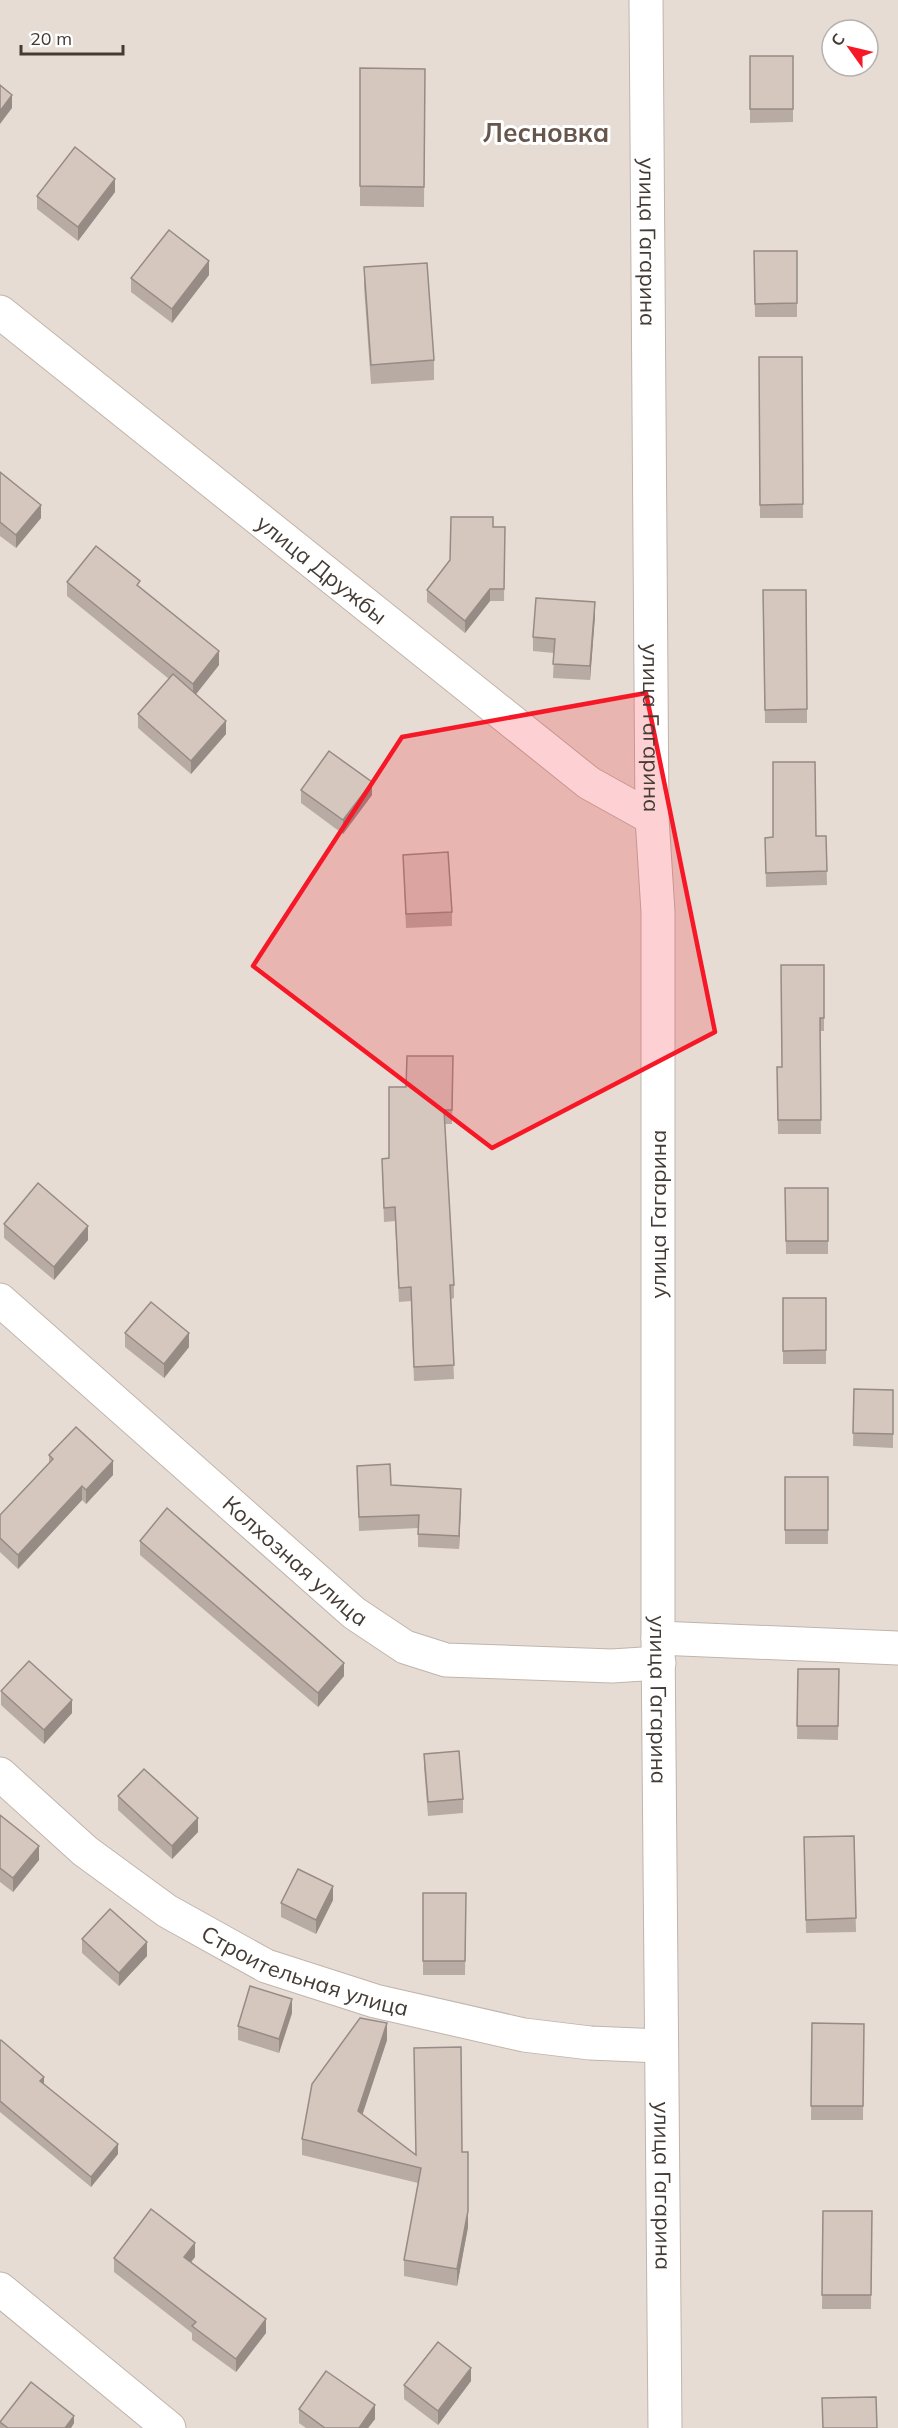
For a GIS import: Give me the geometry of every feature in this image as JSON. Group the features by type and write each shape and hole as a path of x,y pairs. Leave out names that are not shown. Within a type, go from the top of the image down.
{"street":[{"name":"улица Гагарина","path":"646,0 652,818 658,912 658,1650 664,2428"},
{"name":"улица Дружбы","path":"0,312 589,783 652,818"},
{"name":"Колхозная улица","path":"0,1300 354,1613 405,1647 446,1660 612,1666 658,1650 898,1648"},
{"name":"Строительная улица","path":"0,1774 86,1851 167,1911 266,1966 375,2001 524,2035 590,2043 660,2046"},
{"path":"0,2289 169,2428"}],"highlighted area":[{"path":"646,693 715,1032 492,1148 253,966 402,737"}],"shaded area":[{"path":"0,0 898,0 898,2428 0,2428"}],"building":[{"path":"750,56 793,56 793,109 750,109"},
{"path":"360,68 425,69 424,187 360,186"},
{"path":"0,85 12,95 0,111"},
{"path":"75,147 115,179 78,227 37,196"},
{"path":"169,230 209,261 172,309 131,278"},
{"path":"754,251 797,251 797,303 755,304"},
{"path":"427,263 434,360 371,365 364,267"},
{"path":"759,357 802,357 803,504 760,505"},
{"path":"0,472 41,505 16,535 0,522"},
{"path":"451,517 493,517 493,527 505,527 504,589 490,589 465,621 427,590 450,560"},
{"path":"96,546 140,581 137,585 219,651 193,684 67,582"},
{"path":"763,590 806,590 807,709 765,710"},
{"path":"536,598 595,602 590,666 553,664 555,639 533,637"},
{"path":"173,674 226,721 191,761 138,714"},
{"path":"329,751 372,782 343,820 301,790"},
{"path":"773,762 815,762 816,836 826,836 827,871 766,873 765,838 773,837"},
{"path":"448,852 452,912 406,914 403,855"},
{"path":"781,965 824,965 824,1018 820,1018 821,1120 778,1120 777,1067 782,1067"},
{"path":"407,1056 453,1056 452,1110 444,1110 454,1285 450,1285 454,1365 414,1367 411,1287 399,1288 395,1207 384,1208 382,1159 389,1158 389,1087 406,1087"},
{"path":"38,1183 88,1226 54,1267 4,1224"},
{"path":"785,1188 828,1188 828,1241 786,1241"},
{"path":"783,1298 826,1298 826,1350 783,1351"},
{"path":"151,1302 189,1333 164,1364 125,1333"},
{"path":"854,1389 893,1390 893,1434 853,1433"},
{"path":"76,1427 113,1461 86,1490 82,1486 18,1555 0,1538 0,1515 53,1459 49,1455"},
{"path":"390,1464 391,1485 461,1489 459,1536 418,1534 419,1515 359,1517 357,1466"},
{"path":"785,1477 828,1477 828,1530 785,1530"},
{"path":"167,1508 344,1663 318,1693 140,1541"},
{"path":"29,1661 72,1700 44,1730 1,1691"},
{"path":"798,1669 839,1669 838,1726 797,1726"},
{"path":"459,1751 463,1799 428,1802 424,1754"},
{"path":"144,1769 198,1818 172,1846 118,1796"},
{"path":"0,1815 39,1846 13,1878 0,1868"},
{"path":"854,1836 856,1918 806,1920 804,1837"},
{"path":"298,1869 333,1886 316,1920 281,1903"},
{"path":"423,1893 466,1893 465,1961 423,1961"},
{"path":"110,1909 147,1942 119,1973 82,1939"},
{"path":"250,1986 292,1999 279,2039 238,2026"},
{"path":"360,2018 387,2023 358,2111 416,2155 414,2048 461,2047 462,2152 468,2152 468,2211 457,2269 404,2260 421,2168 302,2139 312,2084"},
{"path":"812,2023 864,2024 863,2106 811,2106"},
{"path":"1,2040 44,2077 40,2081 118,2144 91,2177 0,2101"},
{"path":"151,2209 195,2243 184,2257 266,2319 236,2359 192,2326 196,2322 114,2258"},
{"path":"823,2211 872,2211 871,2295 822,2295"},
{"path":"438,2342 471,2368 438,2411 404,2385"},
{"path":"326,2371 375,2405 359,2428 325,2428 299,2409"},
{"path":"31,2382 74,2416 65,2428 8,2428 0,2422"},
{"path":"876,2397 877,2428 823,2428 822,2398"}],"district":[{"name":"Лесновка","path":"546,132"}]}
